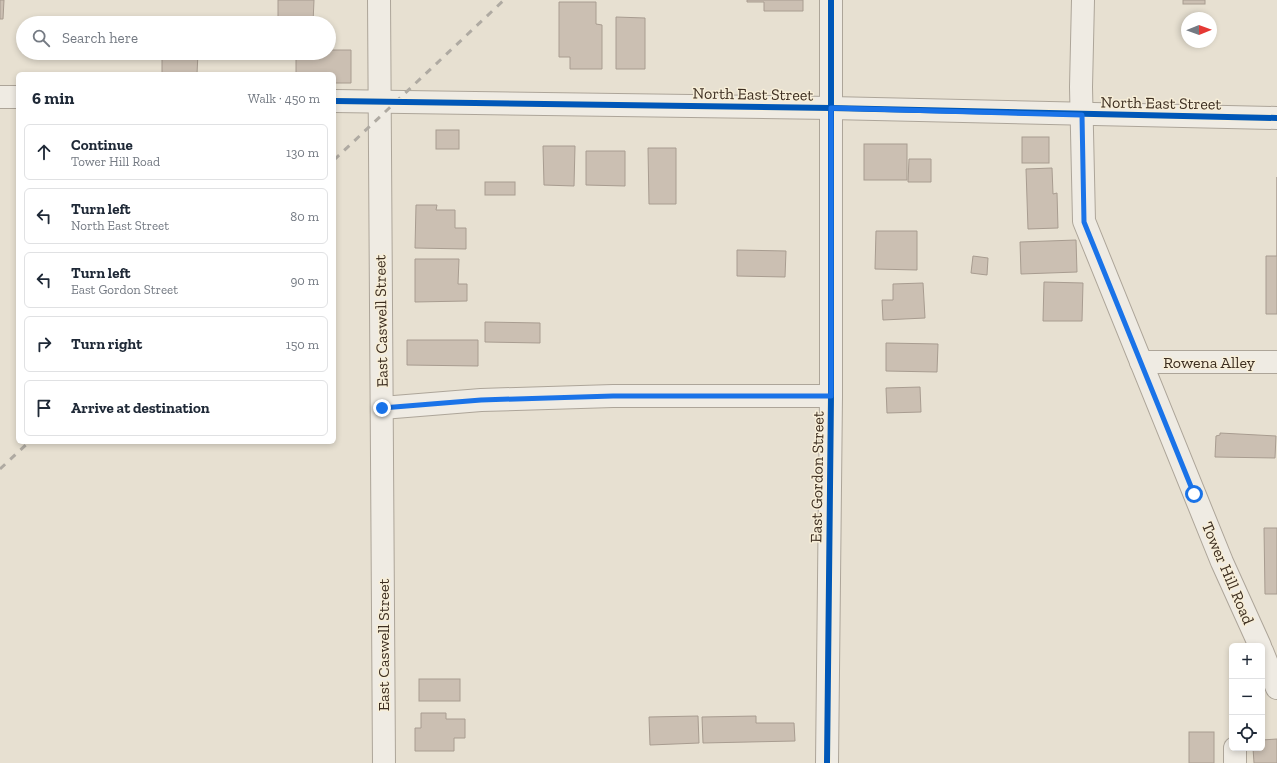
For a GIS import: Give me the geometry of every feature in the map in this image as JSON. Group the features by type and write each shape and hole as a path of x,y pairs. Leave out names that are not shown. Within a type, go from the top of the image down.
{"street":[{"name":"East Caswell Street","path":"379,0 388,101 382,408 384,763"},
{"name":"East Gordon Street","path":"827,763 831,396 831,0"},
{"name":"Tower Hill Road","path":"1083,0 1082,115 1084,222 1222,562 1257,643"},
{"path":"0,97 16,97"},
{"name":"North East Street","path":"336,101 831,108 1082,115 1277,118"},
{"name":"Rowena Alley","path":"1141,362 1277,362"},
{"path":"382,408 481,400 606,396 831,396"},
{"name":"Tower Hill Road","path":"1265,662 1277,688"},
{"path":"1235,751 1235,763"}],"building":[{"path":"0,0 4,0 3,19 0,19"},
{"path":"278,0 314,0 313,16 278,16"},
{"path":"747,0 803,0 803,11 764,11 764,2 747,2"},
{"path":"1183,0 1205,0 1205,4 1183,4"},
{"path":"559,2 596,2 596,24 602,25 602,69 570,69 570,57 559,57"},
{"path":"616,17 645,18 645,69 616,69"},
{"path":"336,50 351,50 351,83 336,83 336,72 296,72 296,60 336,60"},
{"path":"162,60 198,60 197,72 162,72"},
{"path":"436,130 459,130 459,149 436,149"},
{"path":"1022,137 1049,137 1049,163 1022,163"},
{"path":"864,144 907,144 907,180 864,180"},
{"path":"543,146 575,146 574,186 544,185"},
{"path":"648,148 676,148 676,204 649,204"},
{"path":"586,151 625,151 625,186 586,185"},
{"path":"909,159 931,159 931,182 908,182"},
{"path":"1052,168 1053,194 1057,193 1058,228 1028,229 1026,169"},
{"path":"485,182 515,182 515,195 485,195"},
{"path":"416,205 437,205 436,210 455,210 455,228 466,228 466,249 415,248"},
{"path":"876,231 917,231 917,270 875,269"},
{"path":"1076,240 1077,272 1021,274 1020,242"},
{"path":"737,250 786,251 785,277 737,276"},
{"path":"973,256 988,258 987,275 971,273"},
{"path":"1266,256 1277,256 1277,314 1266,314"},
{"path":"415,259 459,259 458,284 467,284 467,301 415,302"},
{"path":"1044,282 1083,283 1082,321 1043,321"},
{"path":"923,283 925,318 883,320 882,300 893,300 893,284"},
{"path":"485,322 540,323 540,343 485,342"},
{"path":"407,340 478,340 478,366 407,365"},
{"path":"886,343 938,344 937,372 886,371"},
{"path":"920,387 921,412 887,413 886,388"},
{"path":"1220,433 1276,436 1275,458 1215,457 1216,436 1220,435"},
{"path":"1264,528 1277,528 1277,594 1265,594"},
{"path":"419,679 460,679 460,701 419,701"},
{"path":"421,713 446,713 446,719 465,719 465,738 454,738 454,751 415,751 415,728 421,728"},
{"path":"698,716 699,743 650,745 649,717"},
{"path":"756,716 756,723 794,723 795,741 703,743 702,717"},
{"path":"1189,732 1214,732 1214,763 1189,763"},
{"path":"1277,739 1277,763 1254,763 1253,751 1265,751 1265,740"}],"railway":[{"path":"336,158 504,0"},
{"path":"0,469 27,444"}],"cycle path":[{"path":"827,763 831,396 831,0"},
{"path":"336,101 831,108 1277,118"}],"route":[{"path":"382,408 481,400 613,396 831,396 831,108 1082,115 1084,222 1194,494"}]}
